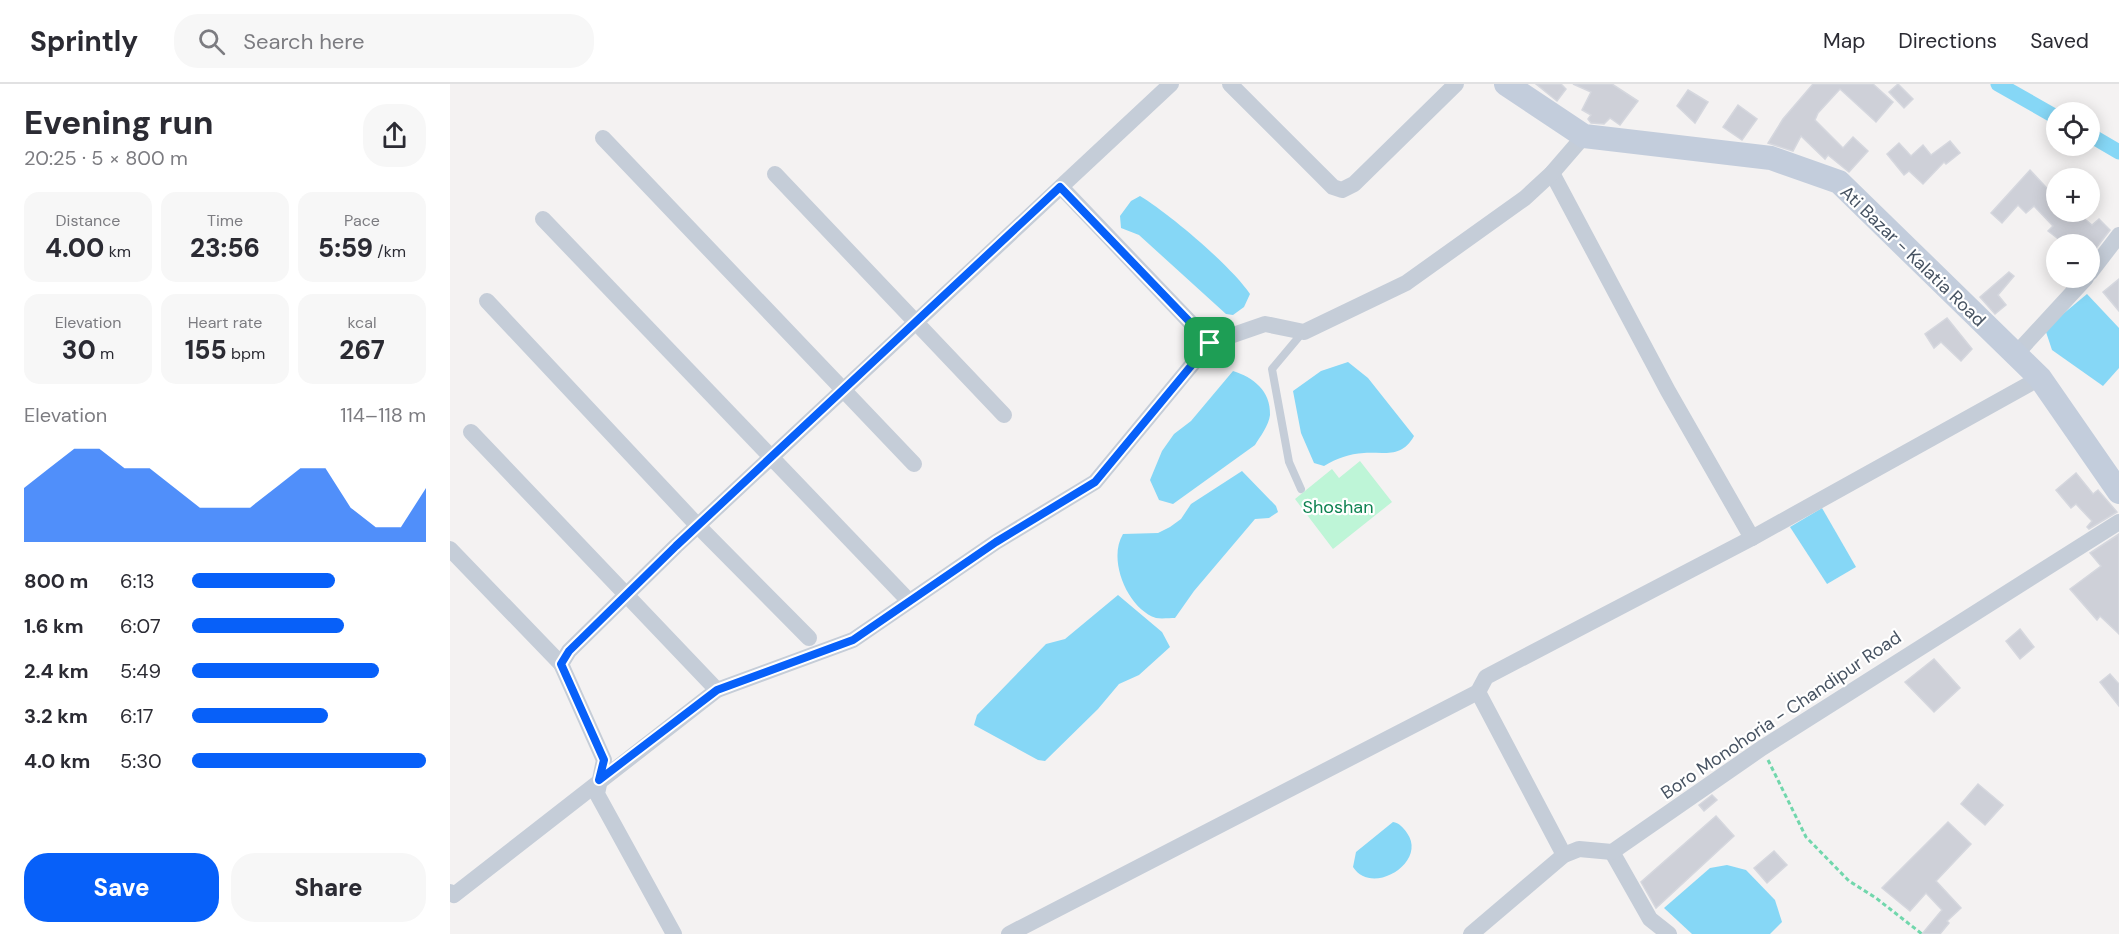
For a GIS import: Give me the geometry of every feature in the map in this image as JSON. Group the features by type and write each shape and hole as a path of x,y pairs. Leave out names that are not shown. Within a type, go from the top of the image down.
{"main road":[{"name":"Ati Bazar - Kalatia Road","path":"1506,84 1584,136 1771,158 1839,182 2040,378 2119,492"}],"street":[{"path":"561,664 569,651 698,526 1171,84"},
{"path":"1230,84 1333,187 1342,190 1354,184 1456,84"},
{"path":"450,892 454,895 717,690 853,640 996,542 1095,482 1210,343 1265,324 1304,332 1406,283 1525,198 1552,173 1584,136"},
{"path":"603,138 914,464"},
{"path":"1552,173 1668,391 1752,538"},
{"path":"775,174 1004,415"},
{"path":"1060,187 1210,343"},
{"path":"543,219 909,601"},
{"path":"2100,260 2119,235"},
{"path":"2015,355 2077,288"},
{"path":"487,301 698,526 809,638"},
{"path":"1009,934 1478,692 1486,677 1752,538 2040,378"},
{"path":"471,432 717,690"},
{"name":"Boro Monohoria - Chandipur Road","path":"1612,852 1762,748 2119,522"},
{"path":"450,549 561,664 604,760 597,794 674,934"},
{"path":"1478,692 1564,855"},
{"path":"1471,934 1564,855 1579,849 1612,852 1650,919 1669,934"}],"lane":[{"path":"1301,489 1289,462 1272,369 1304,332"}],"path":[{"path":"1762,748 1806,837 1849,881 1876,898 1922,934"}],"green space":[{"name":"Shoshan","path":"1360,461 1392,502 1333,549 1295,499 1332,469 1339,478"}],"water":[{"path":"1140,196 1183,228 1229,270 1250,294 1244,307 1233,315 1226,314 1139,235 1121,228 1120,216 1131,201"},
{"path":"2087,294 2119,328 2119,368 2103,386 2052,350 2045,329"},
{"path":"1348,362 1368,378 1414,436 1404,448 1398,451 1353,454 1324,466 1314,463 1301,433 1293,391 1321,371"},
{"path":"1233,371 1254,381 1264,392 1270,406 1270,415 1264,431 1255,445 1173,504 1159,500 1150,480 1162,451 1174,434 1191,421"},
{"path":"1242,471 1276,506 1278,512 1269,518 1255,519 1194,591 1175,618 1156,618 1146,613 1129,594 1119,570 1117,557 1123,534 1158,533 1170,527 1181,519 1191,504"},
{"path":"1822,508 1856,567 1827,584 1790,527"},
{"path":"1118,595 1162,632 1170,647 1139,675 1119,684 1098,709 1045,761 1038,760 974,725 977,715 1046,644 1065,639"},
{"path":"1393,822 1407,833 1411,844 1410,855 1395,872 1384,877 1372,878 1362,875 1353,867 1356,852"},
{"path":"1727,865 1746,870 1775,900 1782,922 1770,934 1692,934 1664,908 1710,868"}],"building":[{"path":"1536,84 1561,84 1566,89 1557,101"},
{"path":"1573,84 1612,84 1638,101 1620,125 1610,118 1604,124 1591,123 1588,119 1591,115 1582,110 1591,92"},
{"path":"1813,84 1873,84 1893,102 1876,122 1840,89 1818,113 1815,120 1843,148 1853,137 1868,151 1849,172 1828,155 1825,159 1801,136 1793,151 1768,143 1783,119"},
{"path":"1898,84 1913,99 1904,108 1889,92"},
{"path":"1688,90 1708,102 1695,123 1677,106"},
{"path":"1738,105 1757,119 1742,140 1723,127"},
{"path":"1950,141 1960,153 1946,164 1944,162 1923,184 1909,171 1904,175 1887,154 1899,143 1911,156 1923,145 1931,155"},
{"path":"2030,170 2046,187 2046,219 2034,206 2026,213 2018,205 2002,223 1991,213"},
{"path":"2100,220 2110,230 2100,243 2100,234 2052,234 2048,231 2053,226 2049,222 2088,222 2092,225"},
{"path":"2009,272 2014,276 1998,295 2006,305 1995,314 1980,297"},
{"path":"2119,279 2119,311 2103,292"},
{"path":"1947,318 1972,349 1961,361 1941,342 1934,348 1925,334"},
{"path":"2076,473 2093,494 2098,490 2117,512 2089,529 2087,527 2092,521 2076,504 2071,508 2056,490"},
{"path":"2119,534 2119,634 2100,616 2097,620 2070,589 2101,566 2090,553"},
{"path":"2020,629 2034,647 2020,659 2006,641"},
{"path":"1934,659 1960,688 1934,712 1905,682"},
{"path":"2110,674 2119,684 2119,706 2100,682"},
{"path":"1978,784 2003,805 1985,825 1961,804"},
{"path":"1712,795 1717,800 1704,811 1699,805"},
{"path":"1716,816 1734,836 1656,908 1641,882"},
{"path":"1948,822 1971,844 1936,881 1961,908 1947,921 1949,923 1940,934 1922,934 1942,910 1926,893 1910,911 1882,888"},
{"path":"1774,851 1787,865 1767,883 1754,868"}],"waterway":[{"path":"1998,84 2046,111"},
{"path":"2100,141 2119,152"}],"route":[{"path":"1060,187 1210,343 1095,482 996,542 853,640 717,690 599,780 604,760 561,664 569,651 676,546 1060,187"}]}
